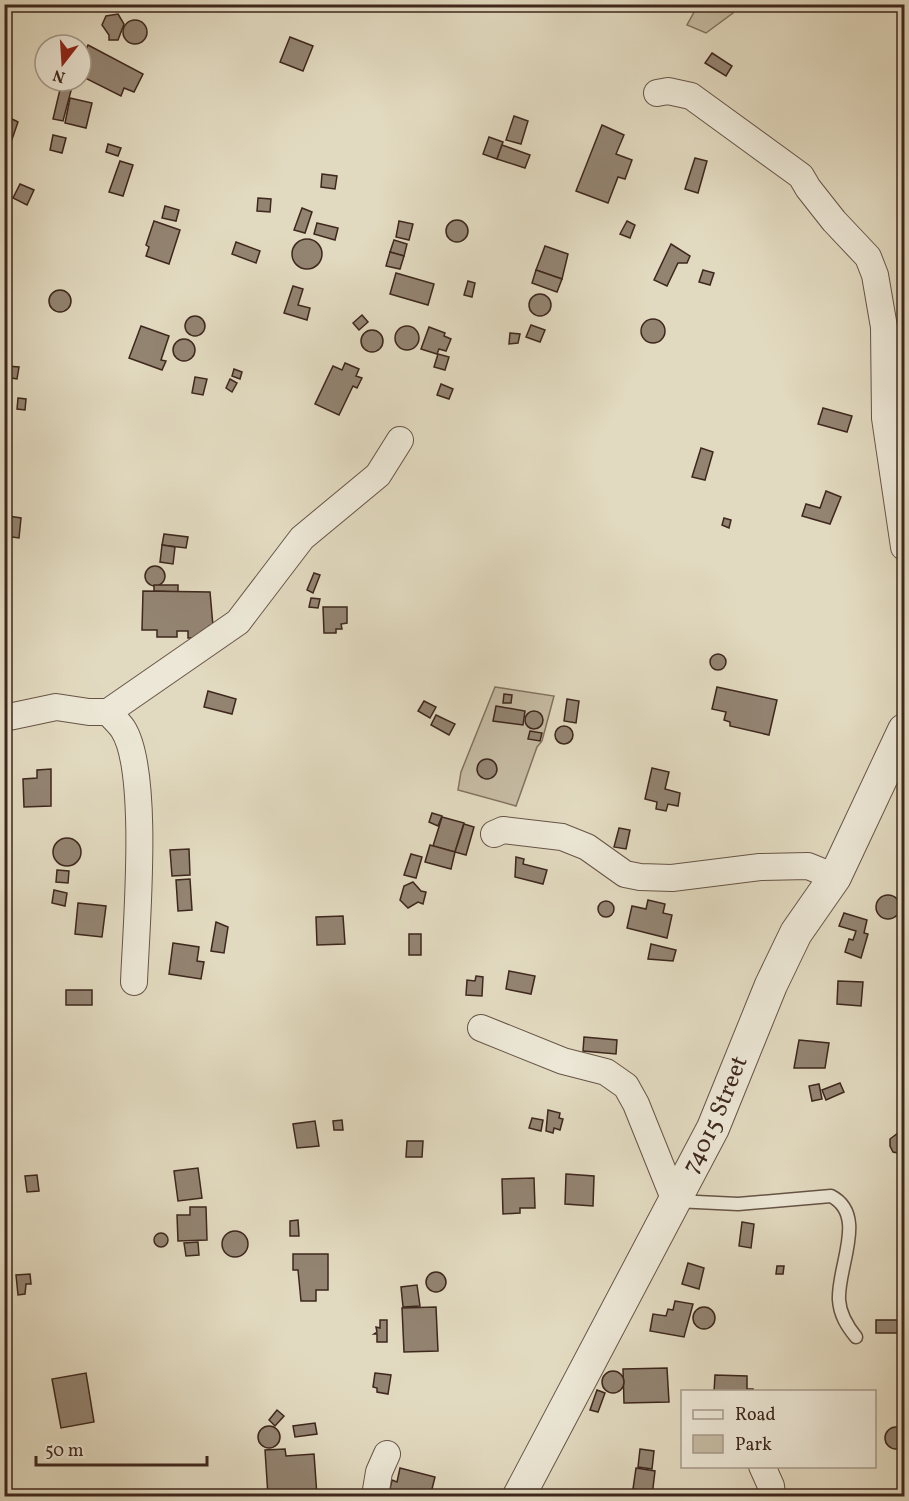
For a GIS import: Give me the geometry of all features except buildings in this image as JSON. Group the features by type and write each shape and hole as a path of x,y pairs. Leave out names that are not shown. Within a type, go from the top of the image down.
{"street":[{"path":"657,93 668,91 691,96 801,176 834,221 868,257 879,289 884,327 885,418 904,547"},
{"path":"4,718 56,707 89,712 108,712 238,622 302,538 378,475 400,440"},
{"path":"108,712 124,730 135,769 139,864 134,982"},
{"name":"74015 Street","path":"519,1497 675,1201 732,1086 771,985 796,933 835,877 904,730"},
{"path":"494,834 503,830 562,837 586,847 626,874 640,877 672,878 760,867 808,866 835,877"},
{"path":"481,1028 563,1061 606,1072 626,1086 636,1104 675,1201"},
{"path":"375,1497 379,1472 387,1454"},
{"path":"762,1468 771,1486 772,1497"}],"lane":[{"path":"675,1201 738,1204 831,1196 841,1201 848,1210 849,1225 839,1299 841,1313 856,1337"}],"green space":[{"path":"698,5 723,5 733,13 706,33 687,25"},
{"path":"495,687 554,696 542,741 537,747 516,806 458,790 461,772"}]}
